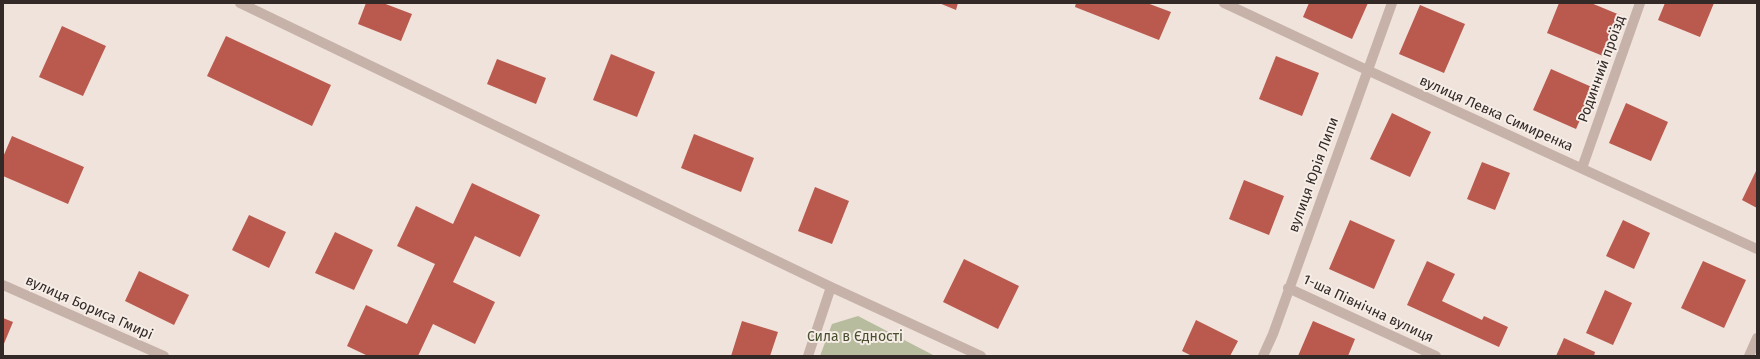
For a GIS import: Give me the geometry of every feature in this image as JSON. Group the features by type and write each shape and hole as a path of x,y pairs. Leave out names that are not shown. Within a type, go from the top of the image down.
{"street":[{"path":"240,3 831,287 981,356"},
{"name":"вулиця Левка Симиренка","path":"1224,3 1757,249"},
{"name":"вулиця Юрія Липи","path":"1263,356 1273,334 1288,288 1392,3"},
{"name":"Родинний проїзд","path":"1582,168 1640,3"},
{"name":"вулиця Бориса Гмирі","path":"3,285 164,356"},
{"path":"808,356 831,287"},
{"name":"1-ша Північна вулиця","path":"1288,288 1436,356"},
{"path":"1749,356 1757,338"}],"green space":[{"name":"Сила в Єдності","path":"858,316 935,356 820,356 832,324"}],"building":[{"path":"366,3 383,3 412,14 401,41 358,24"},
{"path":"939,3 958,3 956,10"},
{"path":"1076,3 1147,3 1171,12 1159,40 1075,7"},
{"path":"1309,3 1368,3 1352,39 1303,17"},
{"path":"1559,3 1591,3 1620,15 1603,56 1547,33"},
{"path":"1665,3 1714,3 1700,37 1658,20"},
{"path":"1420,5 1465,24 1444,73 1399,54"},
{"path":"62,26 106,46 83,96 39,77"},
{"path":"226,36 331,85 312,126 207,76"},
{"path":"611,54 655,72 637,117 593,100"},
{"path":"1276,56 1319,73 1302,116 1259,99"},
{"path":"497,59 546,78 536,104 487,84"},
{"path":"1551,69 1594,88 1576,129 1533,110"},
{"path":"1626,103 1668,122 1651,161 1609,143"},
{"path":"1392,113 1431,132 1410,177 1370,159"},
{"path":"694,134 754,158 741,192 681,168"},
{"path":"12,136 84,167 68,204 3,176 3,157"},
{"path":"1482,162 1510,173 1495,210 1467,199"},
{"path":"1756,171 1757,172 1757,208 1742,200"},
{"path":"1244,180 1284,196 1269,235 1229,219"},
{"path":"472,183 540,215 520,257 475,236 453,282 495,302 475,344 433,324 418,356 368,356 347,346 366,305 407,324 435,264 397,246 416,206 453,224"},
{"path":"815,187 849,201 832,244 798,231"},
{"path":"249,215 286,232 269,268 232,250"},
{"path":"1350,220 1395,240 1374,289 1329,269"},
{"path":"1623,220 1650,233 1634,269 1606,256"},
{"path":"335,232 373,250 354,290 315,273"},
{"path":"964,259 1019,286 998,329 943,302"},
{"path":"1427,261 1455,274 1442,301 1482,320 1484,316 1508,327 1499,347 1407,305"},
{"path":"1703,261 1746,280 1724,328 1681,308"},
{"path":"139,271 189,295 174,325 125,301"},
{"path":"1605,290 1632,303 1613,345 1586,333"},
{"path":"3,318 13,322 3,346"},
{"path":"1196,320 1238,341 1230,356 1192,356 1182,351"},
{"path":"742,321 778,332 770,356 731,356"},
{"path":"1313,321 1355,339 1348,356 1298,356"},
{"path":"1564,338 1595,352 1594,356 1556,356"}]}
